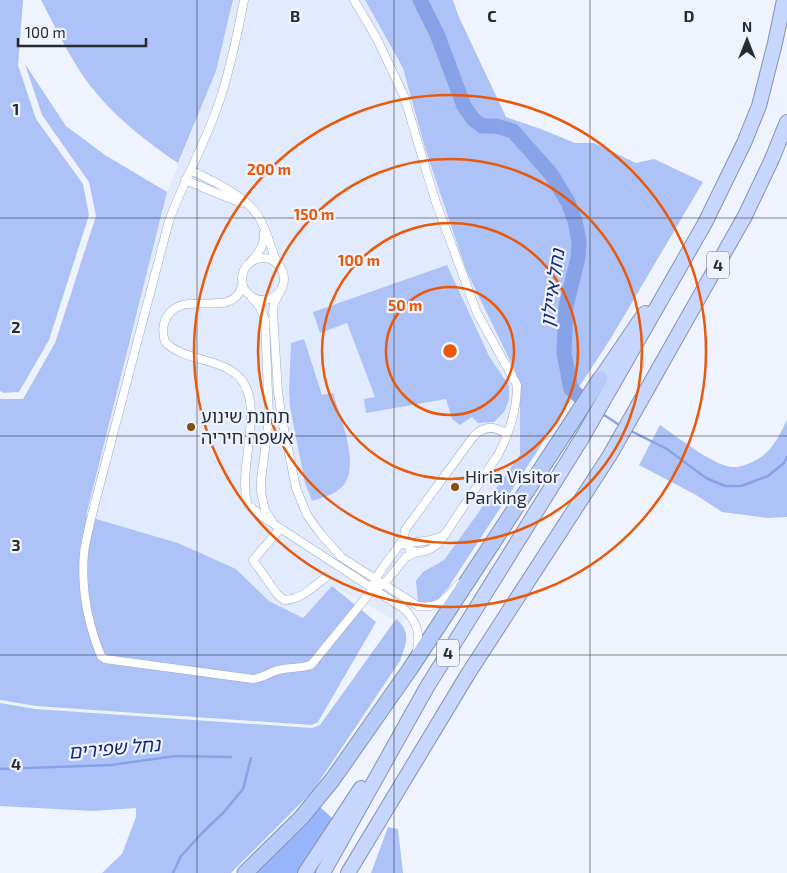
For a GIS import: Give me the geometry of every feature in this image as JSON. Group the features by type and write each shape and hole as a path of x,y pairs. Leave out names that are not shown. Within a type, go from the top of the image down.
{"highway":[{"path":"245,873 280,841 334,779 410,669 567,429 606,383 705,224 744,144 759,106 776,43 784,0"},
{"name":"4","path":"348,873 468,674 610,455 640,404 745,216 787,122"},
{"name":"4","path":"323,873 427,688 582,438 606,383"},
{"path":"305,873 427,688"}],"street":[{"path":"244,0 230,63 216,110 169,221 84,554 86,597 90,626 101,656 105,659 112,662 253,679 262,678 274,671 302,668 311,665 374,589 383,585 406,557 417,552 431,550 439,543 498,455 517,399 516,385 476,312 435,200 404,96 377,39 354,0"},
{"path":"191,170 240,197 254,210 260,219 264,228 265,238 258,254 242,273 242,286 237,298 229,302 186,303 178,307 170,312 163,326 165,342 178,352 218,364 230,370 240,379 248,392 250,409 245,497 248,506 404,609 416,625 419,641 410,669"},
{"path":"185,180 232,198 254,210"},
{"path":"260,219 277,263 284,272 285,278 282,289 274,303 273,312 278,392 285,440 298,494 306,515 341,557 418,606 428,608 436,606 444,600 479,562"},
{"path":"249,263 254,259 266,258 277,263"},
{"path":"242,286 246,293 260,307 265,320 269,431 261,480 261,492 265,510 279,528"},
{"path":"252,298 266,301 279,294"},
{"path":"417,552 410,550 405,541 405,530 409,521 480,430 489,427 500,429 506,434"},
{"path":"279,528 253,560 277,594 284,600 292,600 300,597 326,577"},
{"path":"374,589 374,579 397,546 405,541 431,540 445,535"}],"shaded area":[{"path":"0,0 23,0 18,65 36,119 83,184 89,215 49,340 19,392 4,393 0,391"},
{"path":"41,0 233,0 216,71 178,163 135,131 97,94 71,57"},
{"path":"233,0 365,0 403,68 425,148 466,270 516,373 520,386 520,455 444,560 402,624 332,586 303,618 269,601 236,569 178,543 86,516 167,192 216,71"},
{"path":"365,0 453,0 458,15 506,117 575,143 594,143 636,163 654,159 703,182 611,338 448,588 432,604 418,602 416,581 423,572 444,560 520,455 520,386 516,373 466,270 425,148 403,68"},
{"path":"25,64 66,126 105,155 167,192 86,516 178,543 236,569 269,601 303,618 332,586 376,622 318,722 312,725 36,706 0,700 0,399 23,399 55,343 96,216 89,182 42,115"},
{"path":"447,265 489,356 509,386 509,400 504,412 494,422 478,423 472,417 460,425 452,419 446,399 366,413 364,399 375,397 347,323 320,333 313,312"},
{"path":"304,339 322,395 333,393 345,430 350,459 349,472 345,483 334,493 312,501 305,483 290,407 289,391 291,343"},
{"path":"787,420 787,517 767,518 722,512 696,495 639,465 660,425 715,461 723,465 736,467 751,462 766,453 772,447"},
{"path":"396,619 406,634 406,644 400,661 312,792 231,873 102,873 122,854 136,817 136,808 93,811 0,806 0,703 35,709 312,728 320,725"},
{"path":"318,805 334,820 300,873 251,873"},
{"path":"388,827 398,829 403,873 371,873"}],"waterway":[{"name":"נחל איילון","path":"420,0 437,34 464,106 473,119 482,126 496,126 513,131 551,174 568,202 575,221 579,241 578,258 566,306 564,353 571,389 581,398"},
{"name":"נחל איילון","path":"601,413 621,426"},
{"name":"נחל איילון","path":"629,430 667,449 706,478 725,486 741,486 768,476 784,463 787,457"},
{"name":"נחל שפירים","path":"0,769 111,765 175,756 231,757"},
{"path":"173,873 181,856 224,812 243,789 251,758"}],"place":[{"name":"תחנת שינוע אשפה חיריה","path":"191,427"},
{"name":"Hiria Visitor Parking","path":"455,487"}]}
